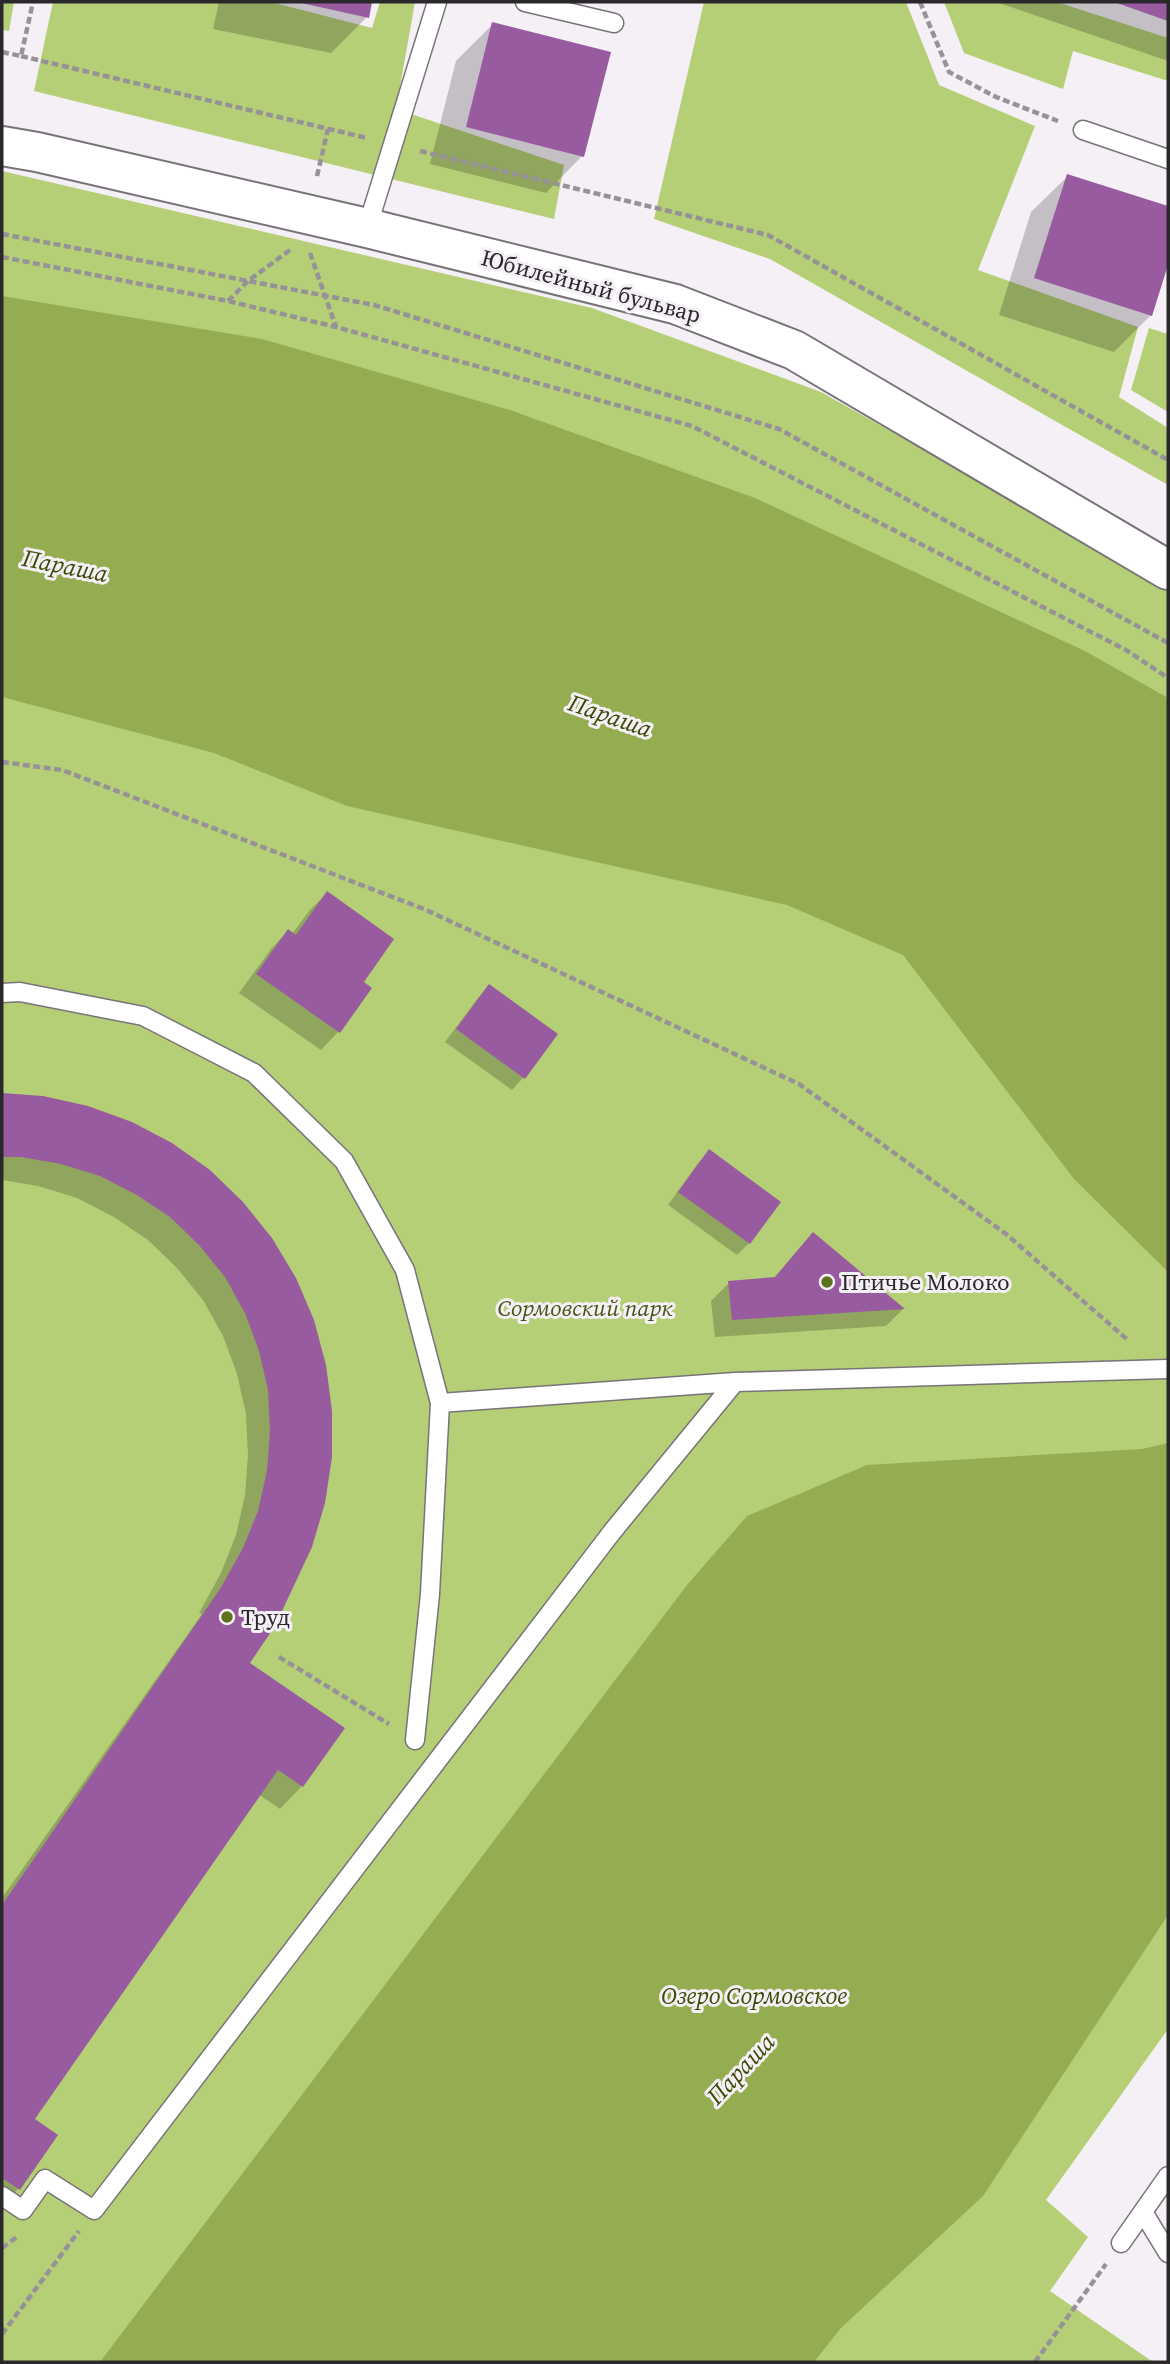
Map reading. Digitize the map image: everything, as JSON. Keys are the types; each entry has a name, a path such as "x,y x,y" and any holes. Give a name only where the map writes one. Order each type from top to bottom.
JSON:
{"street":[{"name":"Юбилейный бульвар","path":"2,146 367,228 675,304 794,350 1168,570"}],"lane":[{"path":"367,228 437,2"},
{"path":"525,2 614,23"},
{"path":"1083,130 1168,159"},
{"path":"2,993 20,992 143,1016 254,1073 344,1161 405,1269 440,1403 430,1594 415,1740"},
{"path":"440,1403 734,1382 1165,1369"},
{"path":"2,2196 23,2210 46,2179 94,2210 596,1553 734,1382"},
{"path":"1121,2243 1168,2176"},
{"path":"1143,2212 1168,2253"}],"path":[{"path":"21,56 33,2"},
{"path":"920,2 949,72 996,97 1083,130"},
{"path":"2,52 768,235 1168,460"},
{"path":"2,234 374,305 779,429 1168,643"},
{"path":"309,251 336,327"},
{"path":"2,257 228,301 336,327 692,426 1126,650 1168,678"},
{"path":"2,762 62,770 424,909 799,1084 1006,1234 1165,1369"},
{"path":"279,1657 415,1740"},
{"path":"2,2334 94,2210"},
{"path":"1035,2362 1121,2243"}],"green space":[{"path":"2,2 14,2 9,31 2,30"},
{"path":"53,2 271,2 372,28 380,2 415,2 396,109 564,165 554,219 34,91"},
{"path":"704,2 906,2 939,85 1035,126 978,270 1138,327 1119,397 1168,428 1168,485 770,259 654,219"},
{"path":"944,2 1057,2 1168,38 1168,81 1073,51 1063,89 964,53"},
{"name":"Сормовский парк","path":"2,171 592,308 821,392 1168,587 1168,2029 1046,2200 1088,2237 1050,2291 1153,2362 2,2362"},
{"path":"1149,328 1168,334 1168,412 1131,390"}],"water":[{"name":"Параша","path":"2,296 262,339 510,410 755,498 1085,651 1168,698 1168,1272 1074,1179 903,955 787,905 347,806 214,753 2,697"},
{"name":"Озеро Сормовское","path":"1168,1443 1168,1915 983,2196 841,2328 814,2362 100,2362 687,1585 747,1516 867,1465 1142,1449"}],"building":[{"path":"297,2 372,2 369,18"},
{"path":"1114,2 1168,2 1168,21"},
{"path":"492,22 611,52 584,157 466,127"},
{"path":"1067,174 1168,206 1168,265 1152,316 1034,278"},
{"path":"327,891 394,939 364,982 372,988 340,1033 256,974 288,929 296,935"},
{"path":"489,984 558,1034 525,1079 456,1029"},
{"path":"2,1093 43,1096 88,1106 132,1122 172,1143 210,1170 243,1202 272,1238 296,1278 314,1320 326,1365 332,1411 332,1457 325,1503 312,1547 275,1626 250,1663 345,1728 303,1787 278,1770 35,2119 58,2135 20,2190 2,2178 2,1905 220,1589 243,1548 258,1511 267,1471 270,1431 268,1390 259,1351 245,1313 225,1277 199,1245 170,1217 137,1195 100,1176 61,1164 21,1157 2,1157"},
{"path":"709,1149 781,1202 750,1244 678,1192"},
{"path":"813,1232 905,1309 732,1320 728,1281 775,1277"}],"place":[{"name":"Птичье Молоко","path":"827,1282"},
{"name":"Труд","path":"227,1617"}]}
